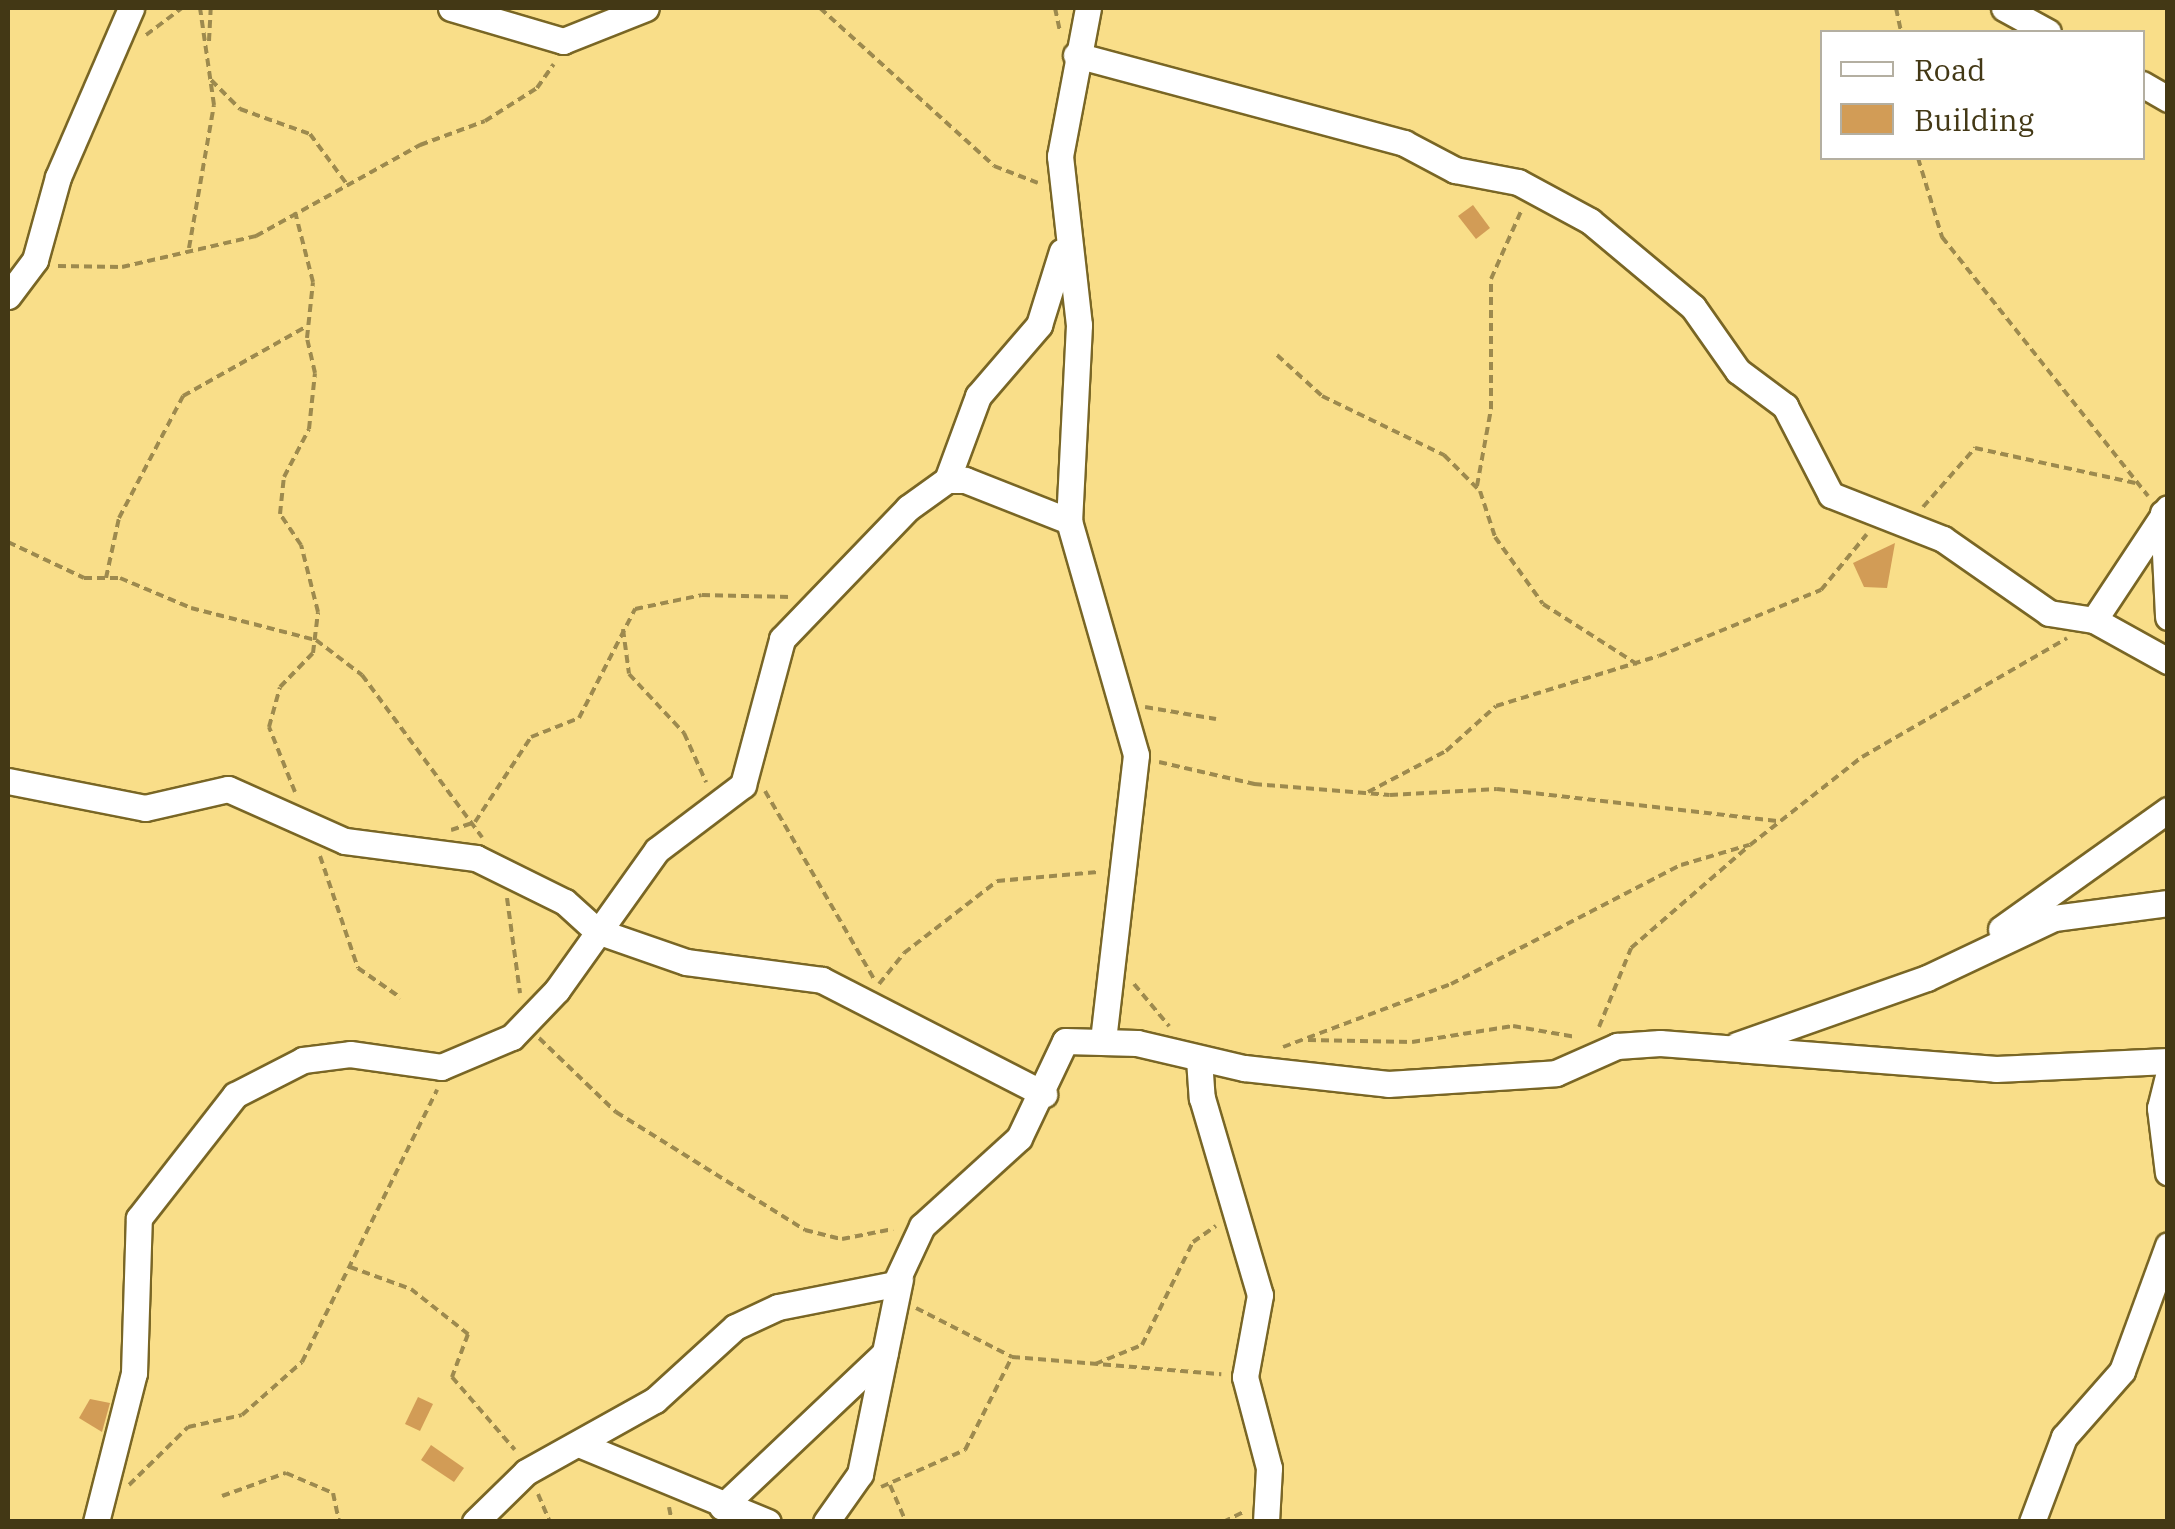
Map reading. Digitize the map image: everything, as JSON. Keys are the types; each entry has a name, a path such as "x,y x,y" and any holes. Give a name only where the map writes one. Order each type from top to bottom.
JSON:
{"street":[{"path":"8,296 35,260 58,177 130,8"},
{"path":"451,8 563,41 646,8"},
{"path":"1088,8 1076,54 1060,184 1079,325 1069,520 1136,756 1103,1039"},
{"path":"2004,8 2044,30"},
{"path":"1076,54 1404,142 1455,170 1533,192 1590,220 1693,307 1738,370 1785,406 1831,494 1905,523 2049,613 2094,620 2168,661"},
{"path":"2145,86 2168,99"},
{"path":"99,1517 138,1340 134,1235 175,1165 235,1095 284,1066 350,1054 426,1068 496,1046 530,1021 664,842 714,808 750,774 770,664 814,598 947,480 978,396 1040,324 1065,241"},
{"path":"947,480 1027,498 1069,520"},
{"path":"2094,620 2165,509"},
{"path":"2165,509 2168,617"},
{"path":"8,780 131,807 228,789 363,846 459,855 507,872 597,931 686,962 798,973 881,998 1044,1094"},
{"path":"1955,966 2168,810"},
{"path":"1723,1050 1955,966 2054,918 2168,903"},
{"path":"826,1522 849,1500 899,1290 922,1226 994,1166 1044,1094 1065,1041 1103,1039 1244,1068 1388,1084 1556,1073 1617,1046 1996,1069 2168,1061"},
{"path":"1199,1059 1260,1295 1246,1377 1269,1468 1266,1522"},
{"path":"2168,1076 2160,1108 2168,1173"},
{"path":"2032,1522 2064,1437 2122,1372 2168,1245"},
{"path":"475,1522 526,1472 655,1400 735,1327 899,1290"},
{"path":"722,1507 885,1353"},
{"path":"581,1444 722,1507 768,1522"}],"path":[{"path":"188,249 193,200 211,154 212,80 200,8"},
{"path":"208,46 211,8"},
{"path":"820,8 994,166 1019,180 1060,184"},
{"path":"35,260 122,266 256,236 346,183 508,107 547,78 563,41"},
{"path":"212,80 240,108 310,134 346,183"},
{"path":"1919,160 1942,236 2053,366 2135,483 2165,509"},
{"path":"1476,488 1492,408 1492,279 1533,192"},
{"path":"295,212 313,282 306,326 312,405 279,504 318,593 316,640 280,688 269,727 358,968 400,998"},
{"path":"106,578 119,518 183,396 306,326"},
{"path":"1277,356 1322,396 1430,443 1476,488 1495,537 1543,604 1636,664"},
{"path":"1368,792 1446,751 1496,706 1636,664 1820,590 1869,532 1905,523 1975,448 2135,483"},
{"path":"8,542 84,578 106,578 316,640 362,675 475,822 507,872 512,957 530,1021 616,1112 806,1230 842,1238 922,1226"},
{"path":"443,832 475,822 531,737 579,718 623,625 650,602 814,598"},
{"path":"1304,1040 1412,1042 1513,1026 1591,1040 1630,948 1750,845 1862,757 2094,620"},
{"path":"623,625 629,674 684,733 714,808"},
{"path":"1126,710 1180,706 1216,719"},
{"path":"1136,756 1254,784 1368,792 1497,789 1780,821"},
{"path":"750,774 836,900 881,998"},
{"path":"1244,1068 1304,1040 1451,984 1681,865 1750,845"},
{"path":"881,998 904,953 998,881 1123,874"},
{"path":"1114,943 1146,1002 1199,1059"},
{"path":"99,1517 188,1427 242,1414 302,1362 435,1105 426,1068"},
{"path":"1095,1364 1142,1345 1193,1242 1238,1216"},
{"path":"350,1267 411,1289 468,1334 452,1377 493,1416 550,1522"},
{"path":"899,1290 1012,1357 1246,1377"},
{"path":"849,1500 890,1486 965,1450 1012,1357"},
{"path":"222,1496 286,1472 332,1493 338,1522"},
{"path":"890,1486 906,1522"}],"building":[{"path":"1473,205 1490,228 1476,239 1458,216"},
{"path":"1895,543 1887,588 1864,587 1853,563"},
{"path":"418,1397 433,1404 420,1431 405,1424"},
{"path":"90,1399 110,1403 102,1432 79,1418"},
{"path":"431,1445 464,1468 454,1482 421,1460"}]}
